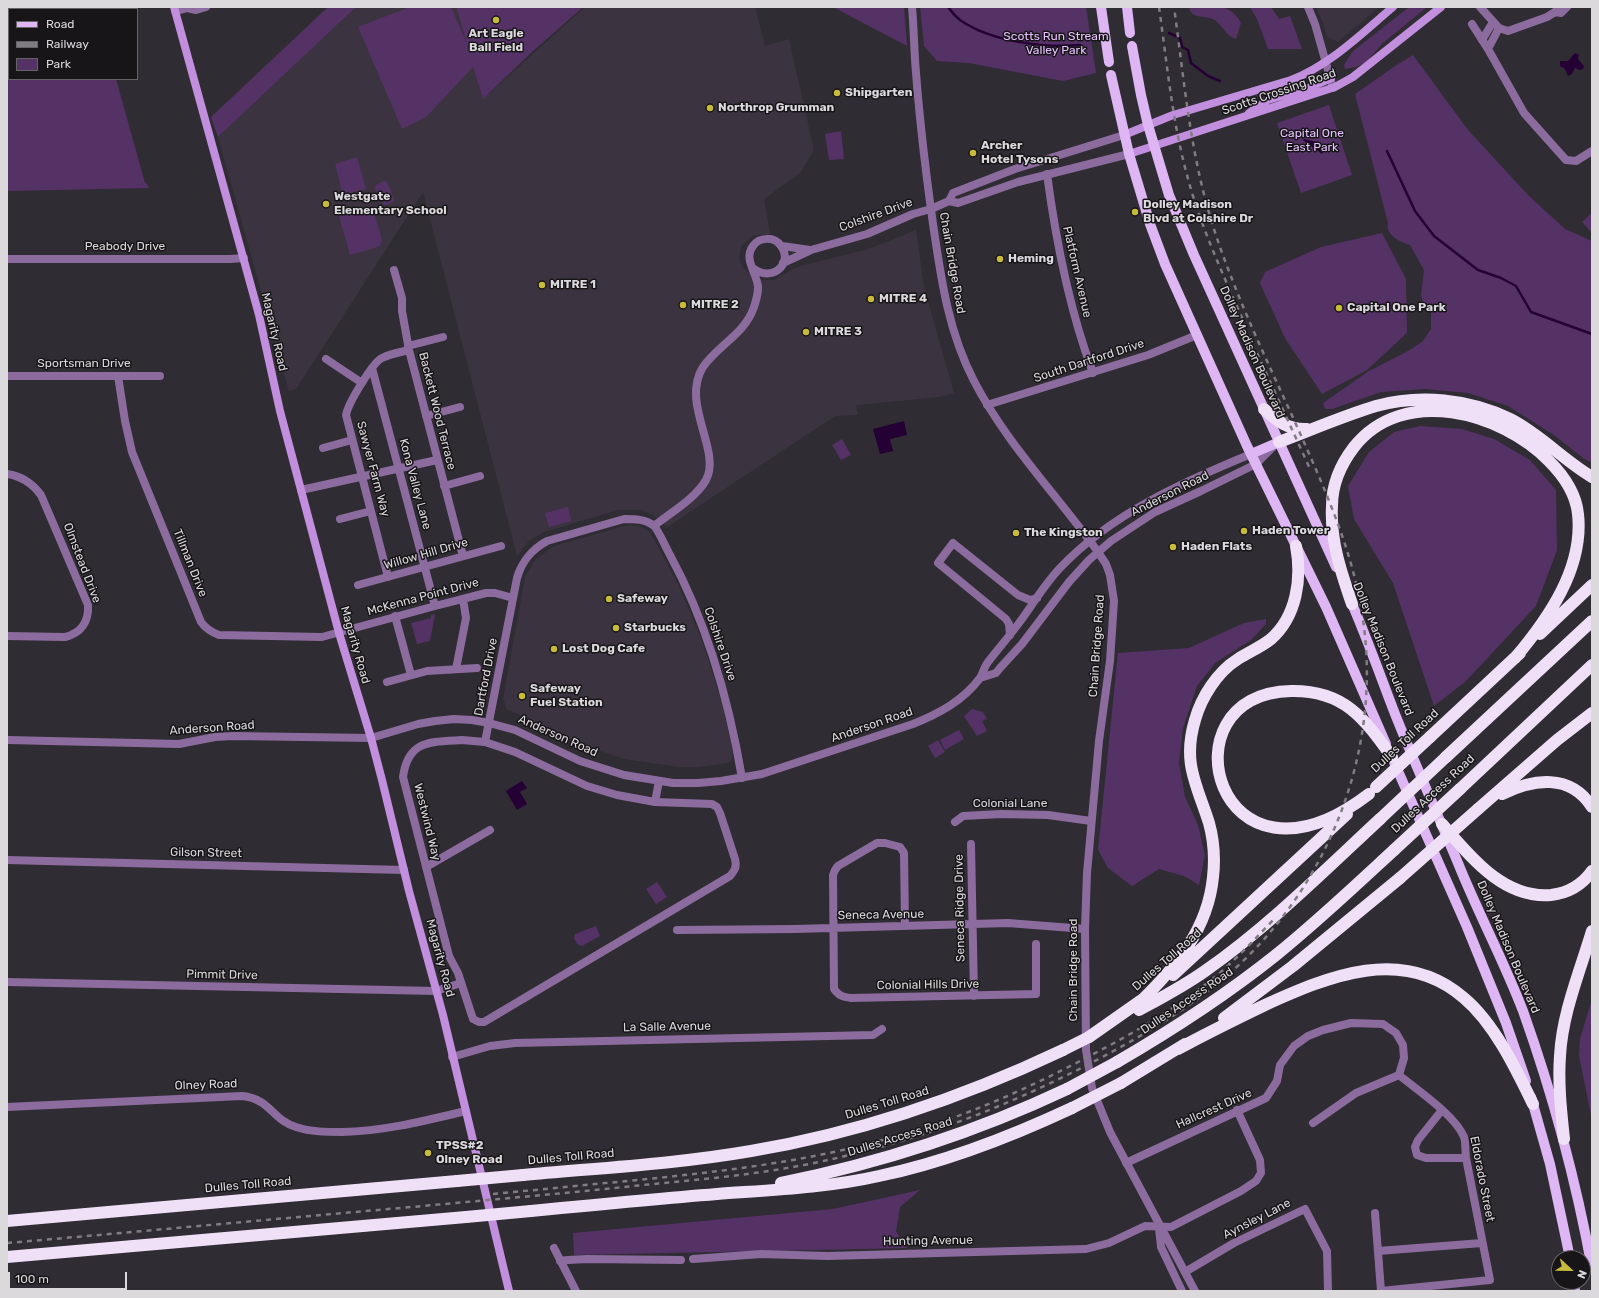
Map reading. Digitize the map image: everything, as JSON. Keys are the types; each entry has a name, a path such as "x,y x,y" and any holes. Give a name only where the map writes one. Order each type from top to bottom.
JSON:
{"highway":[{"path":"1279,442 1376,406 1425,399 1466,404 1488,410 1514,422 1592,477"},
{"path":"1264,409 1277,420 1291,428 1299,429 1318,427"},
{"path":"1352,604 1341,572 1335,546 1332,506 1336,480 1348,455 1372,430 1386,422 1404,415 1424,411 1442,411 1459,413 1478,418 1510,432 1532,446 1545,457 1566,482 1578,512 1578,539 1566,581 1548,614 1515,658"},
{"path":"1140,1002 1176,963 1196,935 1203,921 1209,903 1212,886 1214,852 1213,836 1191,769 1191,740 1195,720 1202,702 1223,672 1237,660 1271,639 1287,617 1299,582 1296,546"},
{"name":"Dulles Toll Road","path":"1115,1022 1185,965 1592,585"},
{"name":"Dulles Access Road","path":"1089,1037 1170,993 1204,972 1268,922 1592,621"},
{"name":"Dulles Access Road","path":"705,1195 788,1182 891,1156 957,1135 992,1122 1067,1089 1117,1062 1197,1013 1275,956 1394,850 1592,665"},
{"path":"1372,790 1330,818 1306,827 1286,829 1273,828 1256,822 1233,804 1225,793 1220,780 1217,754 1221,736 1226,725 1235,713 1258,698 1284,691 1299,691 1330,697 1351,709 1366,723 1392,757"},
{"path":"1178,1049 1273,983 1400,878 1592,708"},
{"path":"1557,740 1592,713"},
{"path":"1481,807 1502,794 1521,785 1544,781 1554,782 1574,790 1583,796 1592,807"},
{"path":"1442,824 1484,869 1495,878 1521,891 1545,895 1562,893 1576,887 1592,871"},
{"path":"1564,1139 1559,1076 1561,1043 1565,1020 1592,931"},
{"path":"7,1257 816,1186 879,1177 954,1156 998,1140 1072,1108 1178,1049 1277,1000 1328,979 1370,970 1405,970 1427,975 1441,981 1465,998 1500,1041 1533,1104"},
{"name":"Dulles Toll Road","path":"7,1221 523,1175 706,1157 751,1151 823,1136 904,1114 948,1099 1009,1075 1089,1037"}],"main road":[{"path":"1101,7 1109,62"},
{"path":"1126,7 1130,33"},
{"name":"Scotts Crossing Road","path":"1124,135 1173,115 1291,80 1306,73 1326,62 1393,7"},
{"name":"Scotts Crossing Road","path":"1129,154 1334,88 1359,73 1441,7"},
{"name":"Magarity Road","path":"175,9 259,315 280,411 339,633 371,738 466,1111 509,1291"},
{"name":"Dolley Madison Boulevard","path":"1132,46 1148,125 1169,195 1181,225 1363,628 1395,714 1459,866 1505,968 1522,1011 1564,1139 1586,1233 1592,1268"},
{"path":"1111,75 1129,154 1150,224 1165,264 1251,454 1362,687 1467,927 1506,1023 1533,1104 1550,1164 1568,1250"},
{"path":"1243,117 1268,100 1309,88 1331,78"},
{"path":"1251,454 1279,442"}],"street":[{"path":"175,9 188,7 196,10 206,7"},
{"name":"Chain Bridge Road","path":"912,7 915,71 931,209 941,277 950,321 962,356 987,405 1034,469 1091,541 1106,564 1110,575 1114,601 1110,661 1099,741 1086,890 1086,1050 1092,1088 1105,1121 1195,1291"},
{"path":"1308,7 1315,24 1334,88"},
{"path":"1480,7 1496,25 1504,30 1515,29 1547,17 1557,10 1561,13 1567,7"},
{"path":"1472,24 1488,49 1524,113 1566,160 1576,161 1592,151"},
{"path":"1482,40 1496,25"},
{"path":"1488,49 1496,25"},
{"name":"Colshire Drive","path":"758,287 770,274 776,272 784,263 811,250 867,234 913,214 931,209 949,201 953,193 1015,169 1124,135"},
{"name":"Colshire Drive","path":"949,201 958,204 1018,182 1129,154"},
{"name":"Platform Avenue","path":"1047,174 1053,220 1064,278 1093,373"},
{"name":"Colshire Drive","path":"742,778 729,713 709,644 682,576 654,526 692,496 706,479 709,466 708,455 697,404 697,381 704,366 735,336 748,320 753,309 758,287 753,268 749,260 751,249 758,241 768,239 774,240 782,246 811,250"},
{"path":"782,246 784,252 784,263"},
{"name":"Peabody Drive","path":"7,259 244,258"},
{"path":"753,268 761,274 770,274"},
{"name":"Backett Wood Terrace","path":"394,270 402,298 402,311 409,348 463,556"},
{"name":"South Dartford Drive","path":"987,405 1148,355 1197,335"},
{"name":"Sawyer Farm Way","path":"388,577 352,440 346,415 347,409 372,368 382,358 443,337"},
{"path":"326,359 362,383"},
{"name":"Kona Valley Lane","path":"372,368 435,606"},
{"name":"Sportsman Drive","path":"7,376 160,376"},
{"name":"Tillman Drive","path":"118,376 124,421 132,452 198,615 205,628 219,635 322,637 339,633"},
{"path":"426,416 460,407"},
{"path":"323,448 352,440"},
{"name":"Anderson Road","path":"980,678 996,673 1010,658 1069,582 1098,552 1134,525 1155,512 1201,492 1256,464 1279,442"},
{"name":"Anderson Road","path":"7,740 179,744 215,737 232,736 371,738 418,724 454,719 489,723 524,733 580,760 601,768 624,775 659,781 698,783 742,778 769,772 928,718 955,703 980,678 986,664 1010,635 1061,567 1091,541 1121,519 1151,500 1251,454"},
{"path":"301,490 437,460"},
{"name":"Olmstead Drive","path":"7,474 19,476 28,481 42,495 88,605 88,612 84,626 72,635 65,637 7,636"},
{"path":"444,486 480,476"},
{"path":"340,519 371,511"},
{"path":"513,598 524,560 538,546 547,541 624,519 642,520 654,526"},
{"path":"1010,635 1009,624 1006,619 938,563 953,543 1018,595 1030,600 1037,598"},
{"name":"Willow Hill Drive","path":"358,585 501,546"},
{"name":"McKenna Point Drive","path":"339,633 396,616 490,593 513,598"},
{"name":"Dartford Drive","path":"485,742 511,616 513,598"},
{"path":"456,669 466,618 463,599"},
{"path":"396,616 411,675"},
{"path":"387,682 427,671 477,668"},
{"name":"Westwind Way","path":"462,740 485,742 515,752 587,786 617,795 655,802 682,804 706,803 717,807 737,865 730,876 484,1022 478,1022 473,1019 458,973 449,956 403,777 405,763 412,752 424,744 462,740"},
{"path":"655,802 659,781"},
{"name":"Colonial Lane","path":"955,822 962,816 1001,814 1048,815 1091,821"},
{"path":"426,867 490,830"},
{"name":"Colonial Hills Drive","path":"905,926 904,852 900,846 877,843 838,866 834,870 834,989 838,994 844,998 1036,994 1036,944"},
{"name":"Seneca Ridge Drive","path":"971,844 974,996"},
{"name":"Gilson Street","path":"7,860 404,870"},
{"name":"Seneca Avenue","path":"677,930 834,928 1020,923 1085,929"},
{"name":"Pimmit Drive","path":"7,982 436,991"},
{"path":"436,991 461,983"},
{"name":"Hallcrest Drive","path":"1126,1163 1237,1110 1254,1105 1266,1098 1277,1081 1280,1065 1294,1046 1308,1036 1323,1030 1351,1023 1383,1024 1396,1033 1403,1045 1404,1058 1399,1075"},
{"name":"La Salle Avenue","path":"452,1057 490,1046 515,1043 873,1035 882,1029"},
{"path":"1313,1124 1356,1093 1399,1075"},
{"name":"Eldorado Street","path":"1375,1213 1381,1291 1490,1280 1466,1158 1464,1137 1457,1126 1442,1110 1399,1075"},
{"name":"Olney Road","path":"7,1107 242,1096 259,1100 267,1105 285,1122 294,1127 305,1130 332,1132 369,1131 390,1128 466,1111"},
{"name":"Hunting Avenue","path":"693,1259 761,1254 828,1256 1086,1249 1109,1243 1145,1226 1159,1225 1171,1227 1241,1191 1256,1181 1260,1172 1260,1160 1237,1110"},
{"path":"1442,1110 1418,1140 1415,1147 1417,1155 1426,1158 1466,1158"},
{"name":"Aynsley Lane","path":"1186,1272 1234,1243 1305,1209 1327,1252 1328,1291"},
{"name":"Chain Bridge Road","path":"1159,1225 1161,1247 1182,1291"},
{"path":"1378,1251 1482,1243"},
{"path":"554,1248 576,1291"},
{"path":"560,1261 587,1259 681,1260"}],"shaded area":[{"path":"356,7 456,7 483,99 585,7 755,7 765,46 789,39 814,150 800,173 764,199 770,234 753,236 741,246 739,259 742,267 754,277 763,280 774,280 797,267 869,249 916,230 924,287 954,393 939,397 856,405 858,415 835,416 667,527 655,516 642,510 618,510 544,532 529,541 517,556 423,192 296,389 289,391 218,137"},
{"path":"1316,7 1379,7 1338,42 1327,37"},
{"path":"1575,53 1579,55 1578,59 1584,66 1583,69 1580,70 1575,68 1572,74 1568,76 1565,69 1560,66 1560,61 1568,61"},
{"path":"1303,140 1317,142 1325,146 1322,154"},
{"path":"904,421 907,435 890,439 893,451 880,454 873,429"},
{"path":"628,525 639,526 650,532 678,584 703,643 723,707 733,753 731,761 728,763 698,767 680,767 624,759 580,744 507,709 503,699 525,577 536,559 554,546"},
{"path":"522,781 527,788 520,792 527,804 517,810 506,791"}],"green space":[{"path":"1212,6 1225,8 1231,11 1241,23 1236,39 1229,35 1218,22 1196,16 1190,11 1189,7"},
{"path":"328,7 356,7 218,137 211,117"},
{"path":"410,7 451,7 467,44 456,7 583,7 532,52 483,99 473,67 426,117 402,129 358,27"},
{"path":"833,7 904,7 907,46"},
{"name":"Scotts Run Stream Valley Park","path":"920,7 1086,7 1096,73 1063,81 969,63 937,61 924,46"},
{"path":"1250,7 1271,7 1279,19 1290,16 1302,49 1268,49 1257,19"},
{"path":"1409,7 1427,7 1383,43 1366,62 1356,67 1345,69 1344,65 1352,52"},
{"path":"7,49 8,80 116,80 145,183 149,188 7,191"},
{"path":"1413,55 1468,130 1529,196 1565,229 1592,241 1592,463 1583,458 1554,435 1508,406 1468,393 1425,389 1381,392 1332,409 1325,409 1323,403 1369,371 1408,351 1423,341 1431,329 1431,307 1423,302 1421,295 1424,270 1410,245 1398,240 1389,231 1355,94"},
{"name":"Capital One East Park","path":"1329,105 1352,175 1301,193 1277,123"},
{"path":"841,131 844,159 829,160 825,134"},
{"path":"357,157 366,189 343,195 335,164"},
{"path":"384,181 387,182 394,199 393,202 386,205 383,204 375,188 376,185"},
{"path":"372,206 382,240 381,244 378,247 350,255 339,216"},
{"path":"1592,213 1592,233 1582,222"},
{"name":"Capital One Park","path":"1382,233 1406,279 1407,333 1367,370 1322,394 1285,338 1260,283 1265,272 1321,247"},
{"path":"1420,426 1462,429 1494,439 1530,460 1556,490 1557,550 1536,606 1466,681 1434,706 1393,583 1354,519 1348,486 1369,452 1394,432"},
{"path":"842,439 851,455 841,460 832,445"},
{"path":"568,507 571,521 549,527 545,513"},
{"path":"435,614 430,641 417,644 411,623 431,618 431,615"},
{"path":"1266,619 1266,624 1251,640 1215,663 1197,686 1183,728 1179,763 1185,797 1198,825 1205,855 1199,885 1184,876 1159,869 1132,886 1108,868 1098,850 1118,653 1189,648 1244,623"},
{"path":"972,709 983,712 987,719 982,721 987,731 977,736 964,716"},
{"path":"959,730 964,739 945,750 940,740"},
{"path":"938,740 945,752 935,758 928,746"},
{"path":"657,882 667,897 656,904 646,889"},
{"path":"596,926 600,936 582,946 577,944 574,938 575,934"},
{"path":"1592,999 1592,1120 1579,1056 1580,1039"},
{"path":"920,1190 900,1207 896,1231 907,1248 574,1255 573,1233 833,1209"}],"waterway":[{"path":"948,7 963,22 975,29 1004,39 1036,44 1066,46 1080,45"},
{"path":"1169,33 1180,38 1182,47 1188,50 1191,63 1208,76 1220,81"},
{"path":"1387,151 1415,211 1434,236 1478,270 1501,278 1516,286 1531,312 1592,334"}],"railway":[{"path":"1159,7 1177,133 1192,194 1219,266 1243,320"},
{"path":"7,1243 704,1179 784,1169 845,1156 884,1146 960,1121 998,1107 1071,1073 1126,1044 1195,1001 1242,962 1272,930 1298,896 1320,858 1338,818 1352,777 1362,735 1366,692 1366,648 1359,595 1346,546 1328,498 1241,300 1225,260 1206,202 1191,130 1174,7"},
{"path":"1257,353 1311,471"},
{"path":"938,1123 979,1108 1040,1081 1146,1025 1177,1005 1221,972 1275,918"},
{"path":"493,1194 680,1176 747,1167 845,1149 910,1132"}],"place":[{"name":"Art Eagle Ball Field","path":"496,20"},
{"name":"Shipgarten","path":"837,93"},
{"name":"Northrop Grumman","path":"710,108"},
{"name":"Archer Hotel Tysons","path":"973,153"},
{"name":"Westgate Elementary School","path":"326,204"},
{"name":"Dolley Madison Blvd at Colshire Dr","path":"1135,212"},
{"name":"Heming","path":"1000,259"},
{"name":"MITRE 1","path":"542,285"},
{"name":"MITRE 4","path":"871,299"},
{"name":"MITRE 2","path":"683,305"},
{"name":"Capital One Park","path":"1339,308"},
{"name":"MITRE 3","path":"806,332"},
{"name":"Haden Tower","path":"1244,531"},
{"name":"The Kingston","path":"1016,533"},
{"name":"Haden Flats","path":"1173,547"},
{"name":"Safeway","path":"609,599"},
{"name":"Starbucks","path":"616,628"},
{"name":"Lost Dog Cafe","path":"554,649"},
{"name":"Safeway Fuel Station","path":"522,696"},
{"name":"TPSS#2 Olney Road","path":"428,1153"}]}
